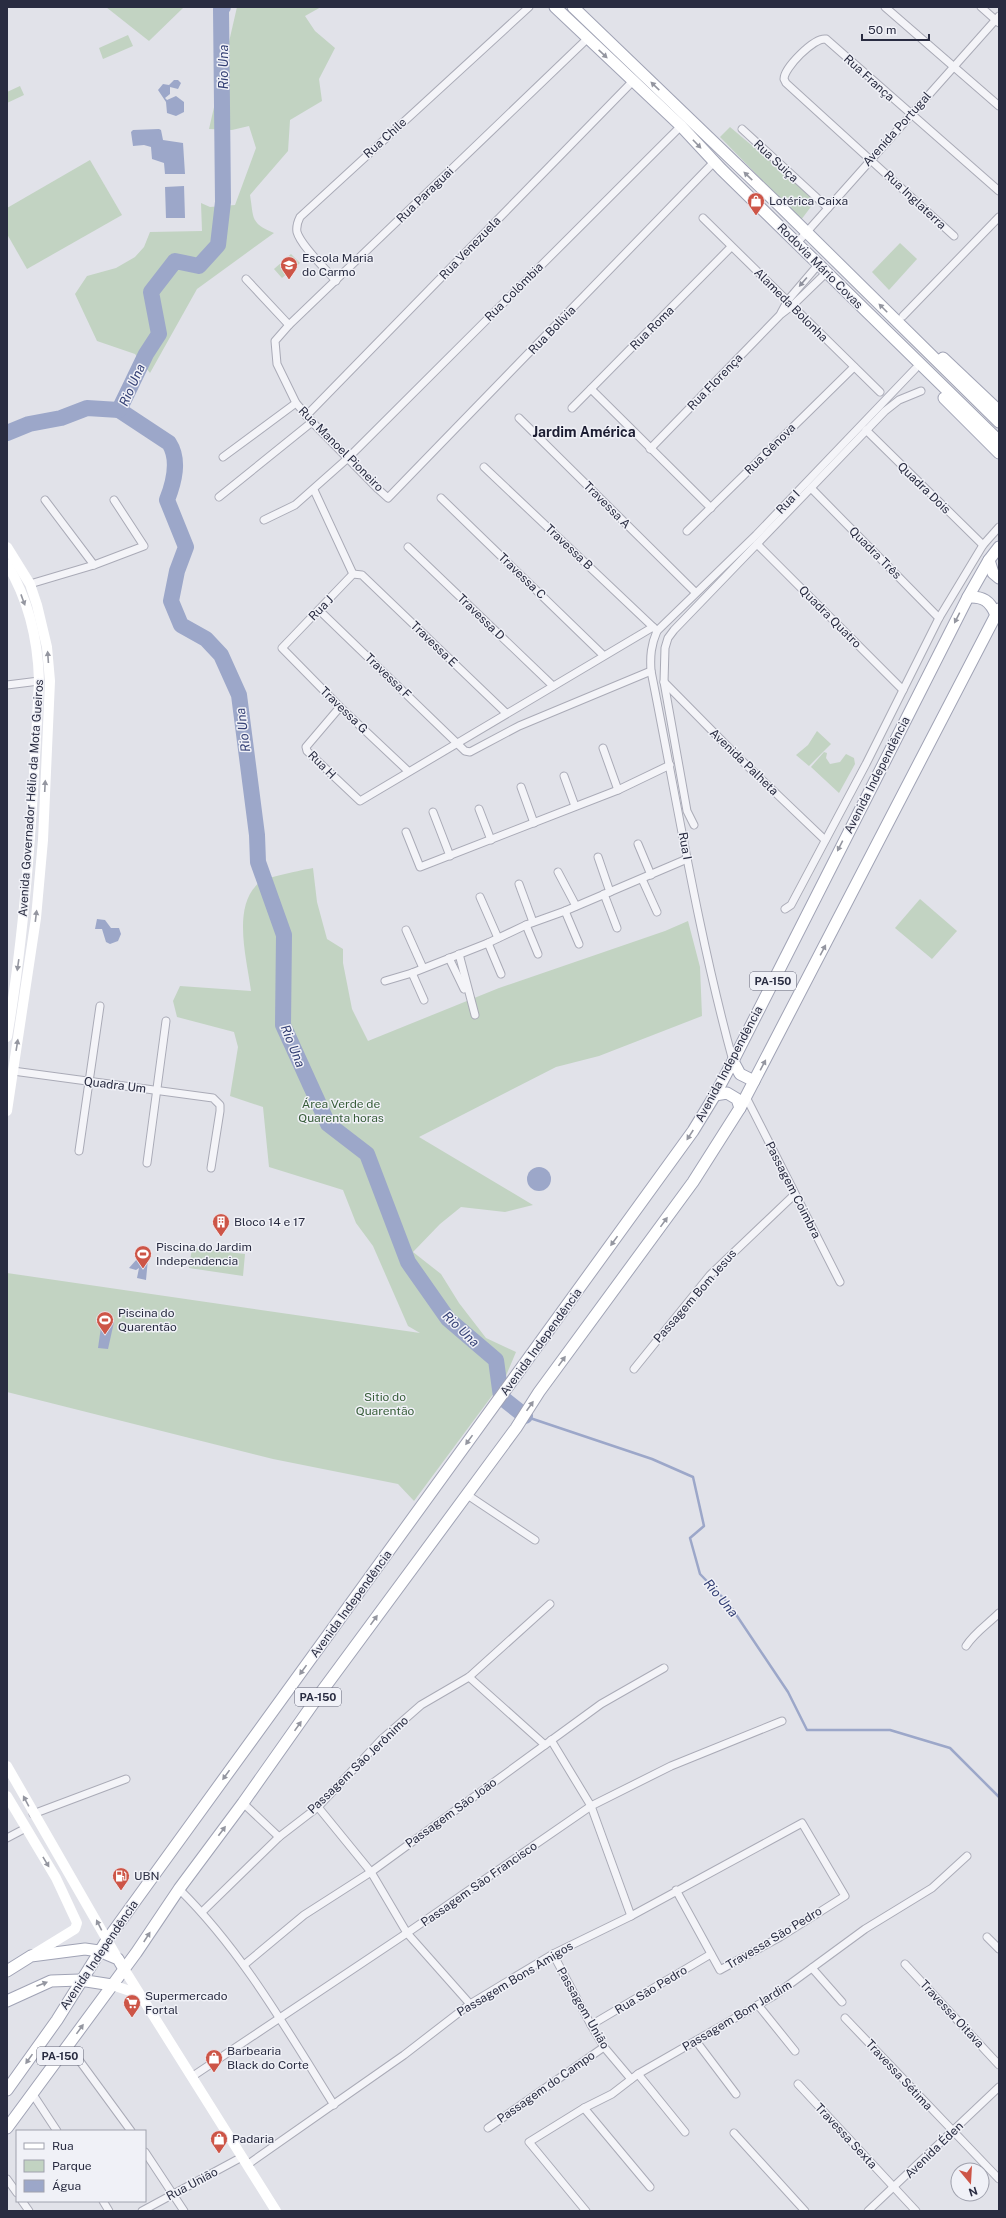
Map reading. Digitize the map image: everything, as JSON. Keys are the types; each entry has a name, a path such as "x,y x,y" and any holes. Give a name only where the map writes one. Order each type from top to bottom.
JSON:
{"main road":[{"name":"Rodovia Mário Covas","path":"555,7 587,39 681,126 714,162 888,334 918,367 999,441"},
{"name":"Rodovia Mário Covas","path":"573,7 806,232 900,319 930,356 999,422"},
{"path":"900,319 999,411"},
{"path":"918,367 999,453"},
{"name":"Avenida Governador Hélio da Mota Gueiros","path":"7,547 30,584 44,632 50,688 41,870 36,918 7,1111"},
{"name":"Avenida Independência","path":"7,2090 56,2020 99,1951 676,1156 715,1095 968,597 989,560 999,547"},
{"path":"989,560 993,573 999,578"},
{"name":"Avenida Governador Hélio da Mota Gueiros","path":"7,564 20,591 33,627 39,662 29,864 21,946 7,1037"},
{"path":"968,597 976,596 989,602 998,612"},
{"name":"PA-150","path":"7,2128 112,1985 121,1964 243,1803 466,1494 516,1428 539,1392 694,1182 746,1097 998,612"},
{"path":"733,1061 740,1074 754,1081"},
{"path":"715,1095 728,1093 737,1099 740,1108"},
{"path":"7,1766 33,1814 139,1994 193,2076 276,2211"},
{"path":"7,1796 56,1878 77,1923 75,1929 7,1971"},
{"path":"31,1956 70,1950 99,1951 121,1964"},
{"path":"7,2001 46,1982 80,1980 112,1985 139,1994"}],"street":[{"name":"Rua Chile","path":"336,280 302,241 297,231 297,223 300,217 529,7"},
{"path":"885,7 999,106"},
{"path":"981,7 998,20"},
{"name":"Avenida Portugal","path":"797,243 910,114 998,20"},
{"name":"Rua França","path":"786,83 784,79 786,70 814,41 822,38 826,39 999,191"},
{"name":"Rua Paraguai","path":"276,357 275,341 289,325 587,39"},
{"name":"Rua Venezuela","path":"306,416 633,81"},
{"name":"Rua Inglaterra","path":"786,83 954,236"},
{"name":"Rua Colômbia","path":"264,520 294,506 314,490 348,458 681,126"},
{"name":"Rua Suiça","path":"742,129 828,208"},
{"name":"Rua Bolívia","path":"388,498 714,162"},
{"path":"900,319 999,217"},
{"name":"Alameda Bolonha","path":"704,218 731,247 880,392"},
{"name":"Rua Roma","path":"572,408 731,247"},
{"name":"Rua Florença","path":"650,449 780,315 822,269"},
{"name":"Rua Florença","path":"790,303 822,269"},
{"path":"246,279 289,325"},
{"name":"Rua Manoel Pioneiro","path":"276,357 276,364 296,403 306,416 388,498"},
{"name":"Rua Gênova","path":"687,531 854,367"},
{"name":"Rua I","path":"360,801 603,655 655,629 756,535 918,367"},
{"path":"591,389 710,508"},
{"path":"694,825 687,811 664,682 663,660 668,638 700,601 866,430 892,405 921,391"},
{"path":"223,457 296,403"},
{"name":"Travessa A","path":"519,418 696,592"},
{"path":"220,497 312,422"},
{"name":"Quadra Dois","path":"866,430 983,545"},
{"name":"Travessa B","path":"484,468 655,629"},
{"name":"Quadra Três","path":"811,488 939,618"},
{"path":"314,490 353,574"},
{"name":"Travessa C","path":"441,498 603,655"},
{"path":"46,500 94,565"},
{"path":"30,584 94,565 144,546 114,500"},
{"path":"785,910 791,905 866,764 939,618 983,545 999,527"},
{"name":"Quadra Quatro","path":"757,544 903,690"},
{"name":"Travessa D","path":"408,547 553,686"},
{"name":"Travessa E","path":"353,574 362,575 506,713"},
{"name":"Rua J","path":"282,648 353,574"},
{"name":"Travessa F","path":"319,610 457,742"},
{"name":"Rua I","path":"655,629 650,656 652,671 687,860 718,1009 733,1061"},
{"name":"Travessa G","path":"282,648 340,708 408,771"},
{"path":"457,742 465,751 470,752 518,726 652,671"},
{"path":"7,685 39,681"},
{"name":"Avenida Palheta","path":"664,682 738,757 825,840"},
{"name":"Rua H","path":"340,708 306,747 307,751 360,801"},
{"path":"603,748 618,790"},
{"path":"406,832 420,867 618,790 670,765"},
{"path":"564,776 575,806"},
{"path":"521,787 534,823"},
{"path":"479,809 491,840"},
{"path":"433,812 450,856"},
{"path":"638,844 651,875"},
{"path":"598,857 617,928"},
{"path":"385,980 412,973 488,943 533,922 565,911 687,860"},
{"path":"558,872 576,906"},
{"path":"642,879 657,912"},
{"path":"519,884 533,922"},
{"path":"480,897 498,938"},
{"path":"565,911 579,944"},
{"path":"526,925 538,954"},
{"path":"406,930 423,968"},
{"path":"488,943 501,974"},
{"path":"459,954 475,1015"},
{"path":"449,958 464,989"},
{"path":"412,973 424,1000"},
{"path":"80,1151 100,1006"},
{"path":"147,1163 166,1021"},
{"name":"Quadra Um","path":"13,1071 213,1098 217,1100 220,1111 211,1168"},
{"name":"Passagem Coimbra","path":"746,1097 794,1195 840,1282"},
{"name":"Passagem Bom Jesus","path":"634,1368 710,1275 794,1195"},
{"path":"466,1494 536,1540"},
{"name":"Passagem São Jerônimo","path":"202,1912 279,1837 318,1807 381,1740 421,1705 469,1677 550,1604"},
{"path":"966,1646 972,1637 984,1628 999,1613"},
{"name":"Passagem São João","path":"244,1965 304,1915 371,1872 601,1704 664,1668"},
{"path":"469,1677 548,1743 591,1806 630,1916"},
{"name":"Passagem São Francisco","path":"193,2076 407,1933 591,1806 671,1766 782,1721"},
{"path":"33,1814 126,1779"},
{"path":"243,1803 279,1837"},
{"path":"318,1807 371,1872 407,1933 470,2004"},
{"name":"Passagem Bons Amigos","path":"245,2161 334,2105 404,2055 470,2004 553,1954 630,1916 802,1823 845,1896"},
{"path":"7,1838 26,1828"},
{"name":"Passagem Bom Jardim","path":"586,2211 529,2142 584,2108 612,2094 638,2074 758,2005 865,1929 932,1888 967,1856"},
{"path":"179,1889 202,1912 244,1965 280,2018 334,2105"},
{"name":"Travessa São Pedro","path":"676,1890 720,1970 780,1937 845,1896"},
{"path":"987,1937 999,1949"},
{"name":"Passagem União","path":"553,1954 590,2025 604,2047 631,2079"},
{"name":"Rua São Pedro","path":"590,2025 712,1954"},
{"name":"Travessa Oitava","path":"905,1964 999,2065"},
{"path":"812,1968 842,2002"},
{"path":"758,2005 796,2051"},
{"name":"Travessa Sétima","path":"846,2018 999,2179"},
{"path":"696,2041 736,2094"},
{"path":"68,2045 129,2130"},
{"name":"Passagem do Campo","path":"488,2128 604,2047"},
{"path":"638,2074 684,2132"},
{"name":"Travessa Sexta","path":"798,2084 916,2211"},
{"name":"Avenida Éden","path":"868,2211 999,2087"},
{"path":"32,2093 56,2130"},
{"path":"584,2108 650,2187"},
{"path":"734,2133 805,2211"},
{"path":"146,2154 184,2211"},
{"name":"Rua União","path":"142,2211 173,2194 245,2161"},
{"path":"7,2179 16,2192"},
{"path":"23,2202 29,2211"},
{"path":"104,2202 109,2211"}],"green space":[{"path":"106,7 184,7 149,41"},
{"path":"237,7 321,7 305,16 315,31 335,48 319,79 322,101 290,120 288,151 250,195 254,219 261,226 274,233 197,289 150,373 135,354 97,341 75,294 87,276 116,268 135,257 144,247 150,232 202,231 201,203 210,207 235,205 256,148 249,126 232,130 209,129"},
{"path":"128,35 133,46 103,59 99,48"},
{"path":"20,86 24,95 7,103 7,92"},
{"path":"730,127 816,200 801,220 720,137"},
{"path":"90,160 122,215 27,269 7,234 7,208"},
{"path":"900,243 917,259 889,290 872,272"},
{"path":"291,254 300,263 282,278 274,269"},
{"path":"817,731 831,744 809,766 796,755 808,745"},
{"path":"824,752 827,753 826,758 830,764 840,762 846,754 854,758 855,764 839,793 811,767"},
{"path":"313,868 317,902 327,939 343,949 343,963 352,1009 368,1041 499,988 665,931 688,921 700,967 702,1016 599,1056 556,1067 419,1137 533,1205 505,1212 461,1207 440,1224 413,1252 441,1274 459,1303 486,1338 516,1352 505,1378 490,1371 494,1393 414,1501 398,1484 273,1459 7,1392 7,1273 420,1333 408,1326 373,1246 356,1223 343,1190 269,1167 263,1107 230,1096 238,1047 234,1032 177,1017 173,1001 180,986 251,991 244,949 243,918 246,904 251,892 260,882 269,878"},
{"path":"920,899 957,931 932,959 895,928"},
{"path":"192,1248 245,1254 243,1276 189,1268"}],"water":[{"path":"174,80 178,80 181,83 178,89 170,87 170,94 165,98 167,100 176,96 184,102 184,112 176,116 167,113 166,102 158,90 163,84 169,85"},
{"path":"133,130 161,130 163,140 183,143 185,174 165,174 164,163 152,159 151,147 144,145 133,146 131,132"},
{"path":"184,186 185,218 166,218 165,187"},
{"path":"97,919 105,920 111,928 119,928 121,934 118,941 110,944 106,942 102,929 95,929"},
{"path":"539,1167 547,1171 551,1179 547,1187 539,1191 531,1187 527,1179 531,1171"},
{"name":"Piscina do Jardim Independencia","path":"137,1259 148,1259 146,1280 137,1278 139,1268 136,1270 129,1268"},
{"name":"Piscina do Quarentão","path":"102,1320 114,1322 108,1349 98,1348"}],"waterway":[{"name":"Rio Una","path":"223,7 221,9 223,202 218,245 199,266 175,261 151,292 159,334 146,354 119,410 169,443 172,450 175,471 167,500 186,547 177,571 171,601 181,625 206,639 221,655 239,695 257,835 258,862 284,935 283,1025 328,1124 367,1154 408,1262 448,1319 496,1360 501,1397 525,1416"},
{"path":"7,433 29,424 61,418 87,408 119,410"},
{"name":"Rio Una","path":"527,1417 652,1459 693,1477 704,1526 690,1538 700,1574 729,1604 788,1692 807,1730 890,1730 950,1748 999,1797"}],"place":[{"name":"Lotérica Caixa","path":"756,216"},
{"name":"Escola Maria do Carmo","path":"289,280"},
{"name":"Bloco 14 e 17","path":"221,1237"},
{"name":"Piscina do Jardim Independencia","path":"143,1269"},
{"name":"Piscina do Quarentão","path":"105,1335"},
{"name":"UBN","path":"121,1891"},
{"name":"Supermercado Fortal","path":"132,2018"},
{"name":"Barbearia Black do Corte","path":"214,2073"},
{"name":"Padaria","path":"219,2154"}],"district":[{"name":"Jardim América","path":"584,432"}],"park label":[{"name":"Área Verde de Quarenta horas","path":"341,1111"},
{"name":"Sitio do Quarentão","path":"385,1404"}]}
